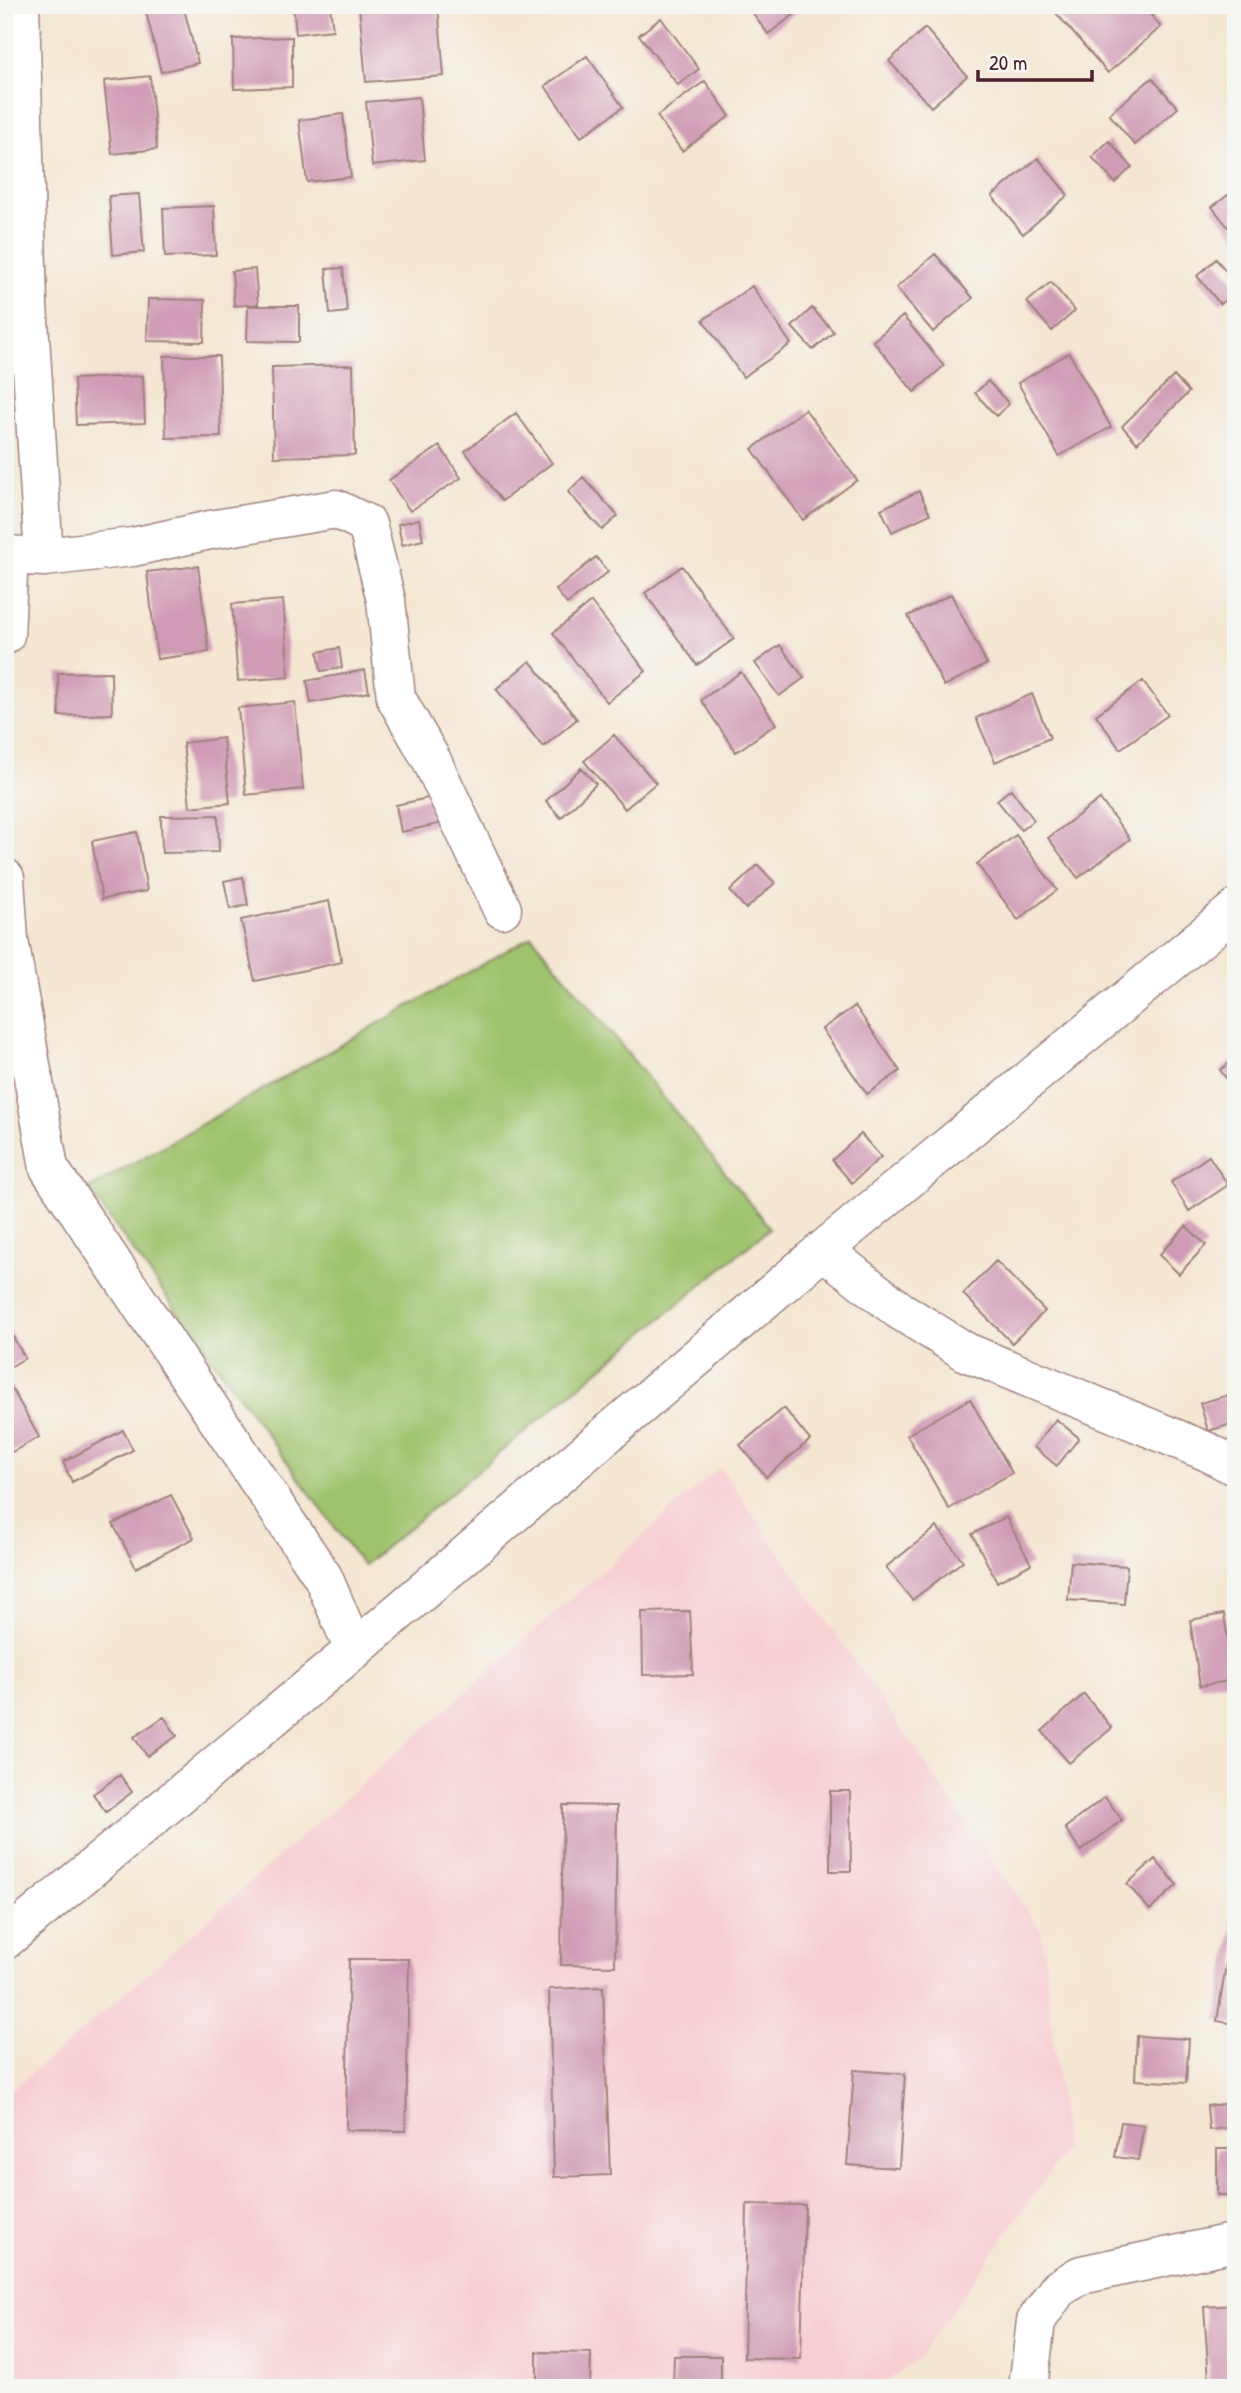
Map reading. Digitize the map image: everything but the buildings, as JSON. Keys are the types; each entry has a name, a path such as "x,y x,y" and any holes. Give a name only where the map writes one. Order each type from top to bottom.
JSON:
{"street":[{"path":"5,635 20,556 29,305 20,5"},
{"path":"20,556 133,547 210,530 336,509 367,524 386,600 396,698 431,759 502,909"},
{"path":"5,878 9,940 49,1168 323,1577 354,1650"},
{"path":"5,1940 354,1650 823,1250 1236,909"},
{"path":"823,1250 899,1310 966,1352 1208,1452 1236,1467"},
{"path":"1028,2388 1035,2320 1058,2288 1081,2275 1236,2242"}],"shaded area":[{"path":"720,1467 1042,1932 1065,2150 918,2359 877,2388 13,2388 5,2378 5,2095 71,2041"}],"green space":[{"path":"532,936 770,1228 363,1566 88,1189"}]}
